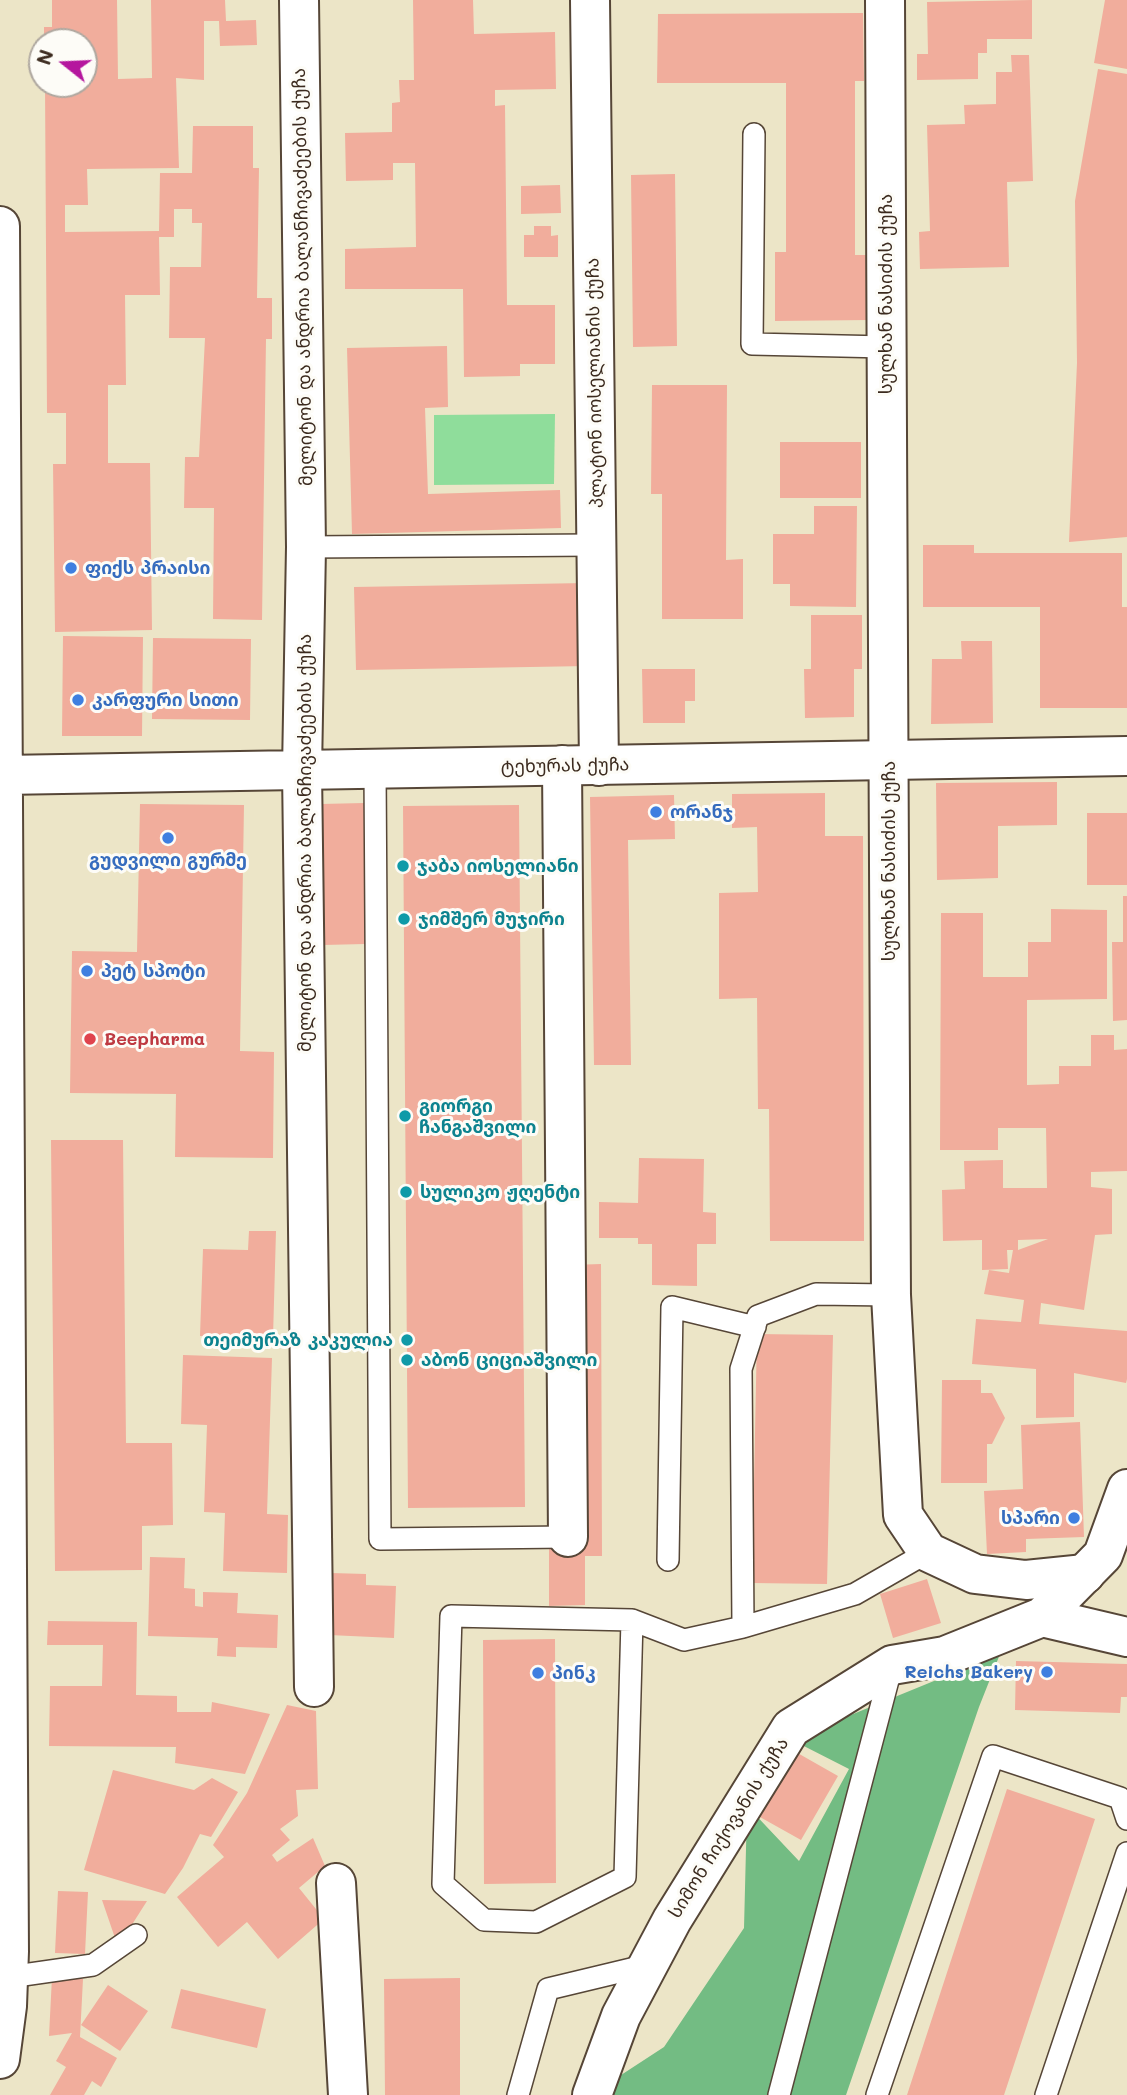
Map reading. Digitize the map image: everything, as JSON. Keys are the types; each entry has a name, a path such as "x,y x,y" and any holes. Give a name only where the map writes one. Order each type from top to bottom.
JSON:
{"street":[{"name":"მელიტონ და ანდრია ბალანჩივაძეების ქუჩა","path":"299,0 306,547 302,770 314,1687"},
{"name":"პლატონ იოსელიანის ქუჩა","path":"568,1537 581,765 596,545 590,0"},
{"name":"სულხან ნასიძის ქუჩა","path":"885,0 891,1295 904,1515 928,1552"},
{"path":"0,226 4,1711 9,1977 0,2057"},
{"name":"ტეხურას ქუჩა","path":"3,775 1127,756"},
{"name":"სიმონ ჩიქოვანის ქუჩა","path":"592,2095 621,2016 648,1965 749,1792 791,1728 892,1665 945,1656 1041,1617 1103,1555 1127,1489"},
{"path":"928,1552 975,1574 1026,1580 1085,1574"},
{"path":"1041,1617 1127,1637"},
{"path":"336,1883 348,2095"}],"lane":[{"path":"754,134 751,344 886,347"},
{"path":"306,547 596,545"},
{"path":"375,769 380,1539 568,1537"},
{"path":"743,1627 741,1369 758,1316 816,1294 891,1295"},
{"path":"668,1560 673,1307 755,1327"},
{"path":"632,1620 625,1877 536,1922 484,1920 443,1884 451,1616 632,1620 684,1640 743,1627 855,1594 928,1552"},
{"path":"779,2095 892,1665"},
{"path":"877,2095 993,1756 1120,1798 1127,1819"},
{"path":"1046,2095 1127,1853"},
{"path":"9,1977 93,1965 136,1935"},
{"path":"518,2095 548,1989 648,1965"}],"green space":[{"path":"555,414 554,484 434,485 434,415"},
{"path":"1000,1654 979,1707 846,2095 612,2095 618,2077 664,2047 744,1928 747,1809 792,1739","holes":["794,1741 849,1769 799,1861 749,1808"]}],"building":[{"path":"52,0 117,0 118,79 152,78 151,0 225,0 226,21 256,20 257,45 220,46 219,21 204,21 204,80 176,78 179,168 87,169 88,205 65,205 65,232 159,231 160,173 192,173 193,126 253,126 253,168 259,168 257,298 272,298 272,339 266,339 262,620 213,619 214,508 184,508 185,457 199,457 205,338 169,338 170,267 201,267 202,223 192,223 192,209 174,209 174,237 159,237 160,295 125,295 126,385 108,385 108,463 150,463 152,630 55,632 53,464 66,464 66,413 47,413 45,98 98,98 98,28 44,28 52,27"},
{"path":"413,0 473,0 474,34 555,32 556,89 495,90 495,106 505,105 507,305 555,305 555,364 520,364 520,376 464,377 463,289 345,289 345,249 416,247 415,163 393,163 393,180 346,181 345,133 392,132 392,103 400,102 399,80 414,80"},
{"path":"1032,0 1032,39 987,39 987,53 978,53 978,79 917,80 917,54 928,54 927,2"},
{"path":"1105,0 1127,0 1127,69 1094,63"},
{"path":"863,13 864,81 855,81 855,255 869,255 869,320 775,321 775,252 786,252 786,83 657,83 658,14"},
{"path":"1011,55 1029,55 1033,181 1007,182 1009,267 920,269 919,232 930,231 927,125 965,124 964,105 996,104 996,72 1012,72"},
{"path":"1098,69 1127,74 1127,537 1069,542 1077,363 1075,201"},
{"path":"675,174 677,346 633,347 631,175"},
{"path":"560,185 561,213 521,214 521,186"},
{"path":"534,226 551,226 551,236 558,235 558,257 524,257 524,235 534,235"},
{"path":"447,346 448,407 425,408 428,494 560,490 561,528 352,534 347,348"},
{"path":"652,385 727,385 726,560 743,559 743,619 662,619 662,494 651,494"},
{"path":"780,442 861,442 861,498 780,498"},
{"path":"814,506 857,506 856,607 790,606 790,584 773,584 773,534 814,534"},
{"path":"923,545 974,545 974,553 1122,553 1122,607 1127,607 1127,708 1040,708 1040,607 923,607"},
{"path":"586,583 588,666 356,670 354,587"},
{"path":"811,615 862,615 862,669 854,669 854,717 805,718 804,669 811,669"},
{"path":"63,636 143,637 142,736 62,736"},
{"path":"153,638 251,639 250,720 152,719"},
{"path":"961,641 992,641 993,723 931,724 932,659 962,659"},
{"path":"642,669 695,669 695,701 685,701 685,723 643,723"},
{"path":"1057,782 1057,825 998,826 998,878 937,880 936,783"},
{"path":"825,793 825,836 863,836 864,1241 770,1241 769,1109 758,1109 757,998 719,999 719,893 758,892 757,827 732,828 732,794"},
{"path":"674,795 675,839 628,840 631,1065 594,1065 590,797"},
{"path":"364,803 365,944 323,945 321,804"},
{"path":"140,804 244,805 240,1051 274,1052 273,1158 175,1157 176,1094 70,1093 72,951 137,952"},
{"path":"519,805 525,1507 408,1508 403,806"},
{"path":"1087,813 1127,813 1127,885 1087,885"},
{"path":"1123,896 1127,896 1127,1020 1113,1021 1112,942 1123,942"},
{"path":"1051,909 1107,910 1107,999 1027,1000 1027,1085 1059,1084 1059,1066 1091,1066 1091,1035 1114,1035 1114,1050 1127,1049 1127,1171 1091,1172 1091,1187 1112,1189 1112,1234 1095,1235 1084,1310 1041,1303 1039,1324 1127,1331 1127,1379 1126,1383 1074,1373 1074,1417 1036,1418 1036,1369 972,1364 976,1319 1021,1322 1024,1300 984,1294 989,1270 1009,1273 1013,1250 1007,1250 1008,1269 982,1270 982,1240 943,1241 942,1190 965,1189 964,1161 1003,1160 1003,1188 1047,1188 1046,1128 998,1128 998,1150 940,1150 941,913 983,913 983,977 1028,977 1028,942 1051,942","holes":["1048,1239 1018,1250 1018,1240"]},
{"path":"51,1140 123,1140 126,1443 172,1443 173,1525 142,1526 142,1570 55,1571"},
{"path":"639,1158 704,1159 703,1212 716,1213 716,1244 697,1244 697,1286 652,1285 652,1244 638,1244 638,1238 599,1238 599,1202 638,1203"},
{"path":"249,1231 276,1231 273,1337 200,1336 203,1249 248,1250"},
{"path":"601,1264 602,1556 585,1556 585,1605 549,1606 549,1539 571,1265"},
{"path":"757,1334 833,1335 827,1584 752,1583"},
{"path":"183,1355 272,1358 267,1514 288,1515 287,1573 223,1571 225,1513 204,1512 207,1425 181,1424"},
{"path":"942,1380 981,1380 981,1393 992,1393 1005,1418 992,1444 987,1444 987,1483 941,1483"},
{"path":"1080,1422 1084,1537 1026,1539 1026,1552 987,1554 984,1491 1023,1489 1021,1425"},
{"path":"150,1557 185,1558 184,1588 195,1589 195,1606 203,1607 203,1592 238,1593 237,1613 278,1615 277,1648 236,1647 236,1657 217,1656 218,1638 148,1636"},
{"path":"331,1573 366,1574 366,1585 396,1586 394,1638 329,1635"},
{"path":"927,1579 941,1623 893,1638 880,1594"},
{"path":"48,1621 137,1622 136,1695 177,1696 177,1712 211,1712 212,1702 270,1714 245,1774 175,1763 176,1747 49,1746 50,1686 102,1686 103,1645 47,1645"},
{"path":"555,1639 556,1883 484,1884 483,1640"},
{"path":"1016,1661 1127,1664 1127,1697 1121,1697 1120,1713 1015,1710"},
{"path":"287,1705 316,1711 318,1789 296,1790 298,1816 280,1829 290,1840 272,1855 277,1862 313,1838 325,1866 299,1888 324,1919 278,1959 247,1922 218,1947 177,1897 224,1857 213,1845 247,1793"},
{"path":"787,1747 838,1776 801,1840 751,1812"},
{"path":"113,1770 194,1790 212,1778 238,1792 211,1837 200,1834 183,1868 165,1894 84,1870"},
{"path":"1007,1789 1095,1819 1004,2095 907,2095"},
{"path":"58,1891 88,1892 85,1954 55,1953"},
{"path":"102,1900 147,1901 133,1923 115,1938"},
{"path":"52,1977 83,1979 80,2037 117,2058 101,2087 92,2081 84,2095 50,2095 66,2067 56,2061 72,2033 49,2036"},
{"path":"460,1978 460,2095 385,2095 384,1979"},
{"path":"108,1985 148,2011 120,2051 81,2025"},
{"path":"181,1989 266,2009 257,2048 171,2028"}],"place":[{"name":"ფიქს პრაისი","path":"71,568"},
{"name":"კარფური სითი","path":"78,700"},
{"name":"ორანჯ","path":"656,812"},
{"name":"გუდვილი გურმე","path":"168,838"},
{"name":"ჯაბა იოსელიანი","path":"403,866"},
{"name":"ჯიმშერ მუჯირი","path":"404,919"},
{"name":"პეტ სპოტი","path":"87,971"},
{"name":"Beepharma","path":"90,1039"},
{"name":"გიორგი ჩანგაშვილი","path":"405,1116"},
{"name":"სულიკო ჟღენტი","path":"406,1192"},
{"name":"თეიმურაზ კაკულია","path":"407,1340"},
{"name":"აბონ ციციაშვილი","path":"407,1360"},
{"name":"სპარი","path":"1074,1518"},
{"name":"Reichs Bakery","path":"1047,1672"},
{"name":"პინკ","path":"538,1673"}]}
